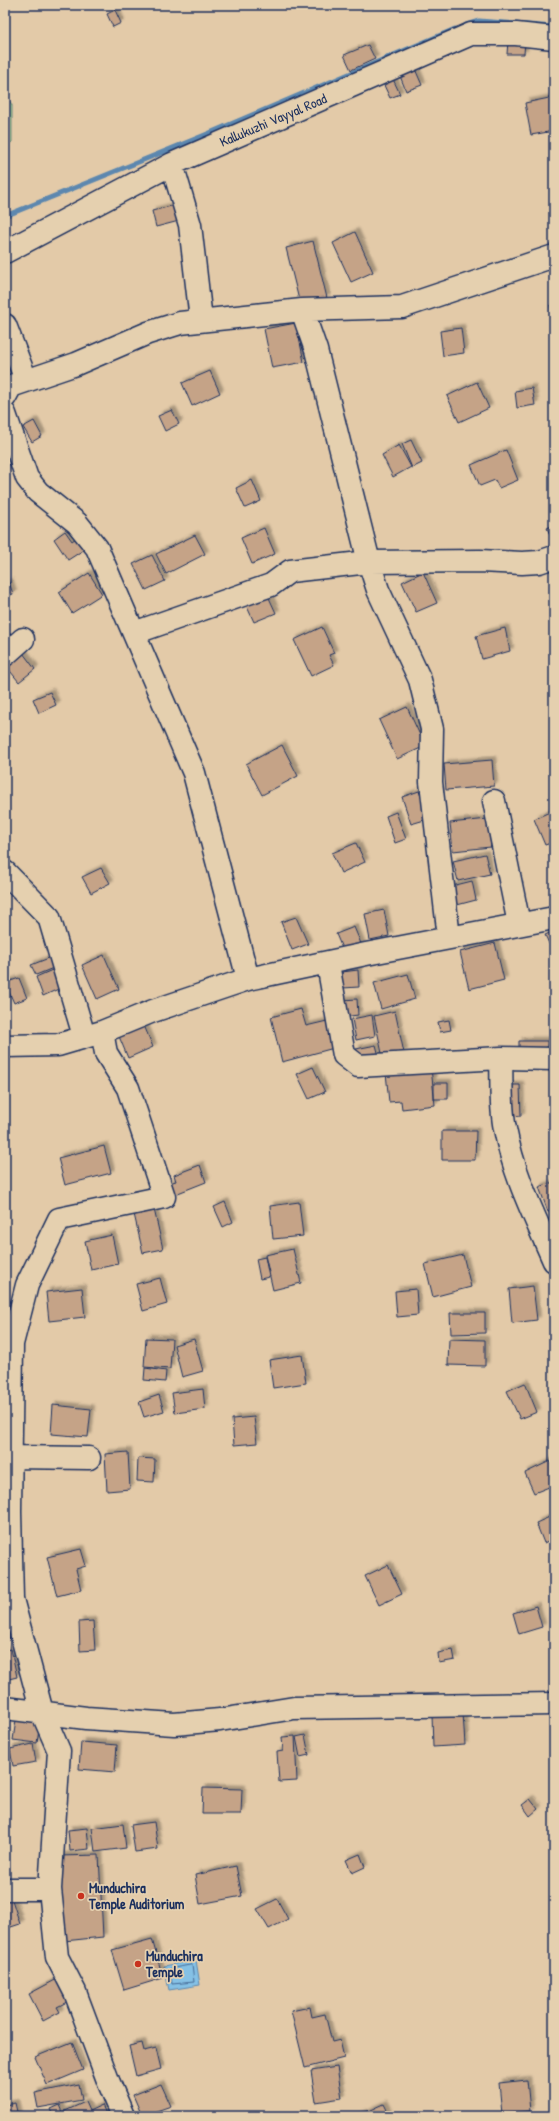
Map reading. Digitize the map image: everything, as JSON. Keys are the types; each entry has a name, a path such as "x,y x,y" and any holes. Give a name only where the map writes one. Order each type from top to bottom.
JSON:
{"street":[{"name":"Kallukuzhi Vayyal Road","path":"5,252 172,164 471,34 516,34 554,38"},
{"path":"172,164 190,225 201,320"},
{"path":"5,397 11,386 76,364 160,329 201,320 302,310 402,307 554,256"},
{"path":"302,310 316,350 369,562 378,590 420,680 432,729 431,782 449,938"},
{"path":"5,325 26,380"},
{"path":"5,414 27,478 38,492 76,523 97,548 134,633 194,773 248,980"},
{"path":"134,633 271,585 290,571 369,562 480,561 522,563 539,562 554,557"},
{"path":"5,655 23,639"},
{"path":"494,801 519,924"},
{"path":"5,872 50,917 93,1034 128,1088 164,1197 59,1219 27,1285 12,1344 11,1457 8,1491 9,1600 42,1712 59,1751 50,1888 56,1957 74,1992 123,2116"},
{"path":"5,1046 58,1045 93,1034 153,1011 248,980 328,964 366,954 554,918"},
{"path":"328,964 344,1055 358,1066 501,1058 554,1059"},
{"path":"501,1058 504,1126 517,1179 554,1260"},
{"path":"11,1457 89,1458"},
{"path":"5,1708 86,1718 174,1724 220,1720 294,1708 554,1704"},
{"path":"5,1889 50,1888"}],"green space":[{"path":"5,94 12,105 12,142 5,146"}],"water":[{"path":"196,1960 200,1985 169,1990 164,1966"}],"building":[{"path":"115,10 121,23 113,27 107,14"},
{"path":"508,41 525,41 524,54 507,54"},
{"path":"368,45 375,59 351,70 344,55"},
{"path":"415,69 422,85 406,91 400,76"},
{"path":"392,77 400,94 390,98 382,81"},
{"path":"554,97 554,131 531,135 525,103"},
{"path":"175,205 179,221 156,227 152,211"},
{"path":"355,232 373,272 351,282 333,243"},
{"path":"313,241 327,298 300,304 286,248"},
{"path":"550,305 554,305 554,331 553,331"},
{"path":"296,323 304,362 272,368 264,329"},
{"path":"461,328 464,353 443,356 440,331"},
{"path":"551,336 554,336 554,357 552,357"},
{"path":"210,371 220,393 192,406 182,383"},
{"path":"477,382 489,408 459,422 447,396"},
{"path":"532,388 535,405 517,408 515,391"},
{"path":"172,410 179,424 165,431 158,416"},
{"path":"34,421 42,436 32,442 23,427"},
{"path":"411,440 422,463 412,468 402,444"},
{"path":"399,445 411,467 393,477 382,455"},
{"path":"506,450 518,480 499,488 495,480 480,486 471,465"},
{"path":"252,480 261,501 245,508 236,488"},
{"path":"554,525 554,543 547,528"},
{"path":"264,528 275,554 252,564 241,538"},
{"path":"65,531 72,541 80,535 88,547 68,560 54,539"},
{"path":"195,535 205,554 166,574 156,554"},
{"path":"152,555 165,581 146,590 133,564"},
{"path":"423,572 437,603 416,612 402,582"},
{"path":"89,573 102,594 72,613 59,592"},
{"path":"9,582 13,594 5,597 5,584"},
{"path":"265,589 276,613 254,622 243,598"},
{"path":"322,627 334,653 329,655 334,665 311,676 294,640"},
{"path":"505,628 510,651 482,659 476,636"},
{"path":"23,653 35,669 19,682 6,666"},
{"path":"50,692 56,705 39,713 33,699"},
{"path":"407,707 425,746 397,759 379,720"},
{"path":"282,745 298,776 262,795 246,764"},
{"path":"492,760 494,786 446,790 444,764"},
{"path":"419,791 428,819 411,824 402,797"},
{"path":"552,811 554,816 554,842 545,845 534,819"},
{"path":"396,812 406,839 395,843 386,816"},
{"path":"488,819 491,847 453,851 450,823"},
{"path":"356,843 365,862 341,873 332,853"},
{"path":"485,854 490,874 458,881 453,861"},
{"path":"101,868 110,883 91,893 82,877"},
{"path":"472,881 476,900 457,905 452,886"},
{"path":"384,910 389,936 370,940 365,914"},
{"path":"296,917 308,944 292,950 281,922"},
{"path":"354,927 362,946 344,953 336,934"},
{"path":"554,931 554,951 553,952 545,935"},
{"path":"495,943 504,980 469,989 460,952"},
{"path":"104,955 119,989 97,999 82,965"},
{"path":"54,956 58,966 36,975 31,965"},
{"path":"57,968 65,986 43,996 36,977"},
{"path":"358,970 359,987 343,988 342,972"},
{"path":"408,974 415,999 381,1009 374,983"},
{"path":"19,978 27,998 14,1003 5,983"},
{"path":"357,999 358,1015 343,1017 342,1000"},
{"path":"301,1009 306,1026 327,1021 334,1048 282,1062 271,1017"},
{"path":"395,1011 404,1053 383,1058 374,1016"},
{"path":"372,1015 375,1036 356,1040 352,1019"},
{"path":"449,1020 451,1030 440,1032 438,1022"},
{"path":"143,1023 153,1047 128,1058 118,1034"},
{"path":"519,1041 547,1041 547,1057 519,1057"},
{"path":"376,1045 379,1056 358,1060 356,1049"},
{"path":"313,1067 325,1092 309,1099 297,1074"},
{"path":"431,1068 435,1105 402,1109 401,1101 389,1102 386,1073"},
{"path":"434,1083 448,1083 448,1099 434,1099"},
{"path":"510,1085 520,1085 521,1116 512,1117"},
{"path":"442,1131 476,1131 475,1160 442,1160"},
{"path":"104,1146 111,1173 65,1185 58,1158"},
{"path":"200,1165 206,1182 173,1195 169,1183 176,1181 174,1175"},
{"path":"554,1182 554,1210 548,1212 539,1187"},
{"path":"225,1202 233,1222 223,1227 214,1207"},
{"path":"299,1202 303,1236 273,1239 270,1206"},
{"path":"154,1209 163,1249 143,1253 134,1214"},
{"path":"112,1235 118,1264 91,1270 85,1241"},
{"path":"293,1249 301,1283 273,1290 265,1255"},
{"path":"463,1255 471,1287 433,1297 425,1264"},
{"path":"265,1257 269,1277 260,1279 256,1259"},
{"path":"160,1278 167,1304 143,1311 136,1284"},
{"path":"533,1286 537,1320 512,1323 509,1289"},
{"path":"82,1288 85,1317 49,1321 46,1292"},
{"path":"416,1289 418,1315 397,1317 395,1291"},
{"path":"450,1313 485,1313 485,1333 451,1334"},
{"path":"146,1338 172,1339 170,1369 144,1367"},
{"path":"194,1339 203,1371 182,1377 174,1345"},
{"path":"449,1339 485,1340 485,1366 448,1365"},
{"path":"302,1355 306,1383 273,1388 269,1360"},
{"path":"145,1368 166,1371 165,1382 144,1380"},
{"path":"525,1383 537,1412 520,1419 507,1391"},
{"path":"203,1389 205,1409 175,1413 172,1393"},
{"path":"159,1395 164,1411 144,1417 139,1402"},
{"path":"53,1405 91,1409 88,1437 51,1434"},
{"path":"254,1417 257,1443 234,1445 232,1419"},
{"path":"128,1452 130,1489 107,1491 105,1454"},
{"path":"138,1458 155,1459 154,1482 137,1481"},
{"path":"550,1461 554,1470 554,1485 534,1493 525,1473"},
{"path":"554,1515 554,1538 544,1543 536,1523"},
{"path":"81,1549 86,1566 76,1569 81,1590 57,1596 47,1557"},
{"path":"388,1565 402,1594 379,1605 365,1576"},
{"path":"536,1606 542,1627 519,1634 513,1613"},
{"path":"5,1611 13,1638 5,1638"},
{"path":"93,1621 95,1650 80,1651 79,1622"},
{"path":"11,1649 17,1677 5,1680 5,1650"},
{"path":"453,1650 455,1660 439,1663 438,1653"},
{"path":"463,1713 465,1745 433,1747 432,1715"},
{"path":"16,1720 40,1723 37,1743 13,1740"},
{"path":"305,1735 309,1755 300,1757 296,1737"},
{"path":"295,1736 297,1781 279,1782 277,1752 283,1751 282,1737"},
{"path":"81,1742 117,1745 115,1772 79,1769"},
{"path":"33,1744 36,1762 13,1766 10,1749"},
{"path":"203,1788 242,1789 241,1814 202,1814"},
{"path":"530,1799 538,1809 530,1816 522,1805"},
{"path":"154,1822 158,1849 135,1852 131,1825"},
{"path":"123,1824 126,1848 95,1852 92,1828"},
{"path":"87,1828 89,1849 70,1851 68,1830"},
{"path":"360,1854 365,1867 352,1873 346,1860"},
{"name":"Munduchira Temple Auditorium","path":"99,1855 103,1937 64,1941 59,1856"},
{"path":"236,1866 242,1896 200,1904 195,1875"},
{"path":"9,1891 20,1924 5,1929 5,1893"},
{"path":"277,1899 288,1919 269,1929 257,1909"},
{"name":"Munduchira Temple","path":"152,1939 163,1978 124,1990 112,1950"},
{"path":"57,1979 69,2001 57,2007 60,2012 43,2021 29,1994"},
{"path":"310,2007 312,2017 325,2014 332,2042 340,2040 344,2058 305,2068 291,2011"},
{"path":"72,2042 83,2070 47,2085 35,2057"},
{"path":"142,2043 144,2051 156,2048 161,2069 136,2076 129,2046"},
{"path":"337,2067 342,2098 316,2102 311,2071"},
{"path":"527,2080 530,2111 502,2114 499,2083"},
{"path":"79,2084 82,2100 38,2108 35,2093"},
{"path":"161,2084 171,2106 142,2116 133,2095"},
{"path":"85,2102 89,2111 102,2105 107,2116 54,2116 51,2109 60,2105 63,2112"},
{"path":"15,2103 18,2116 5,2116 5,2105"},
{"path":"384,2104 390,2116 358,2116"}],"waterway":[{"path":"466,25 479,21 554,27"},
{"path":"5,216 205,135 455,29"}],"place":[{"name":"Munduchira Temple Auditorium","path":"81,1896"},
{"name":"Munduchira Temple","path":"138,1964"}]}
